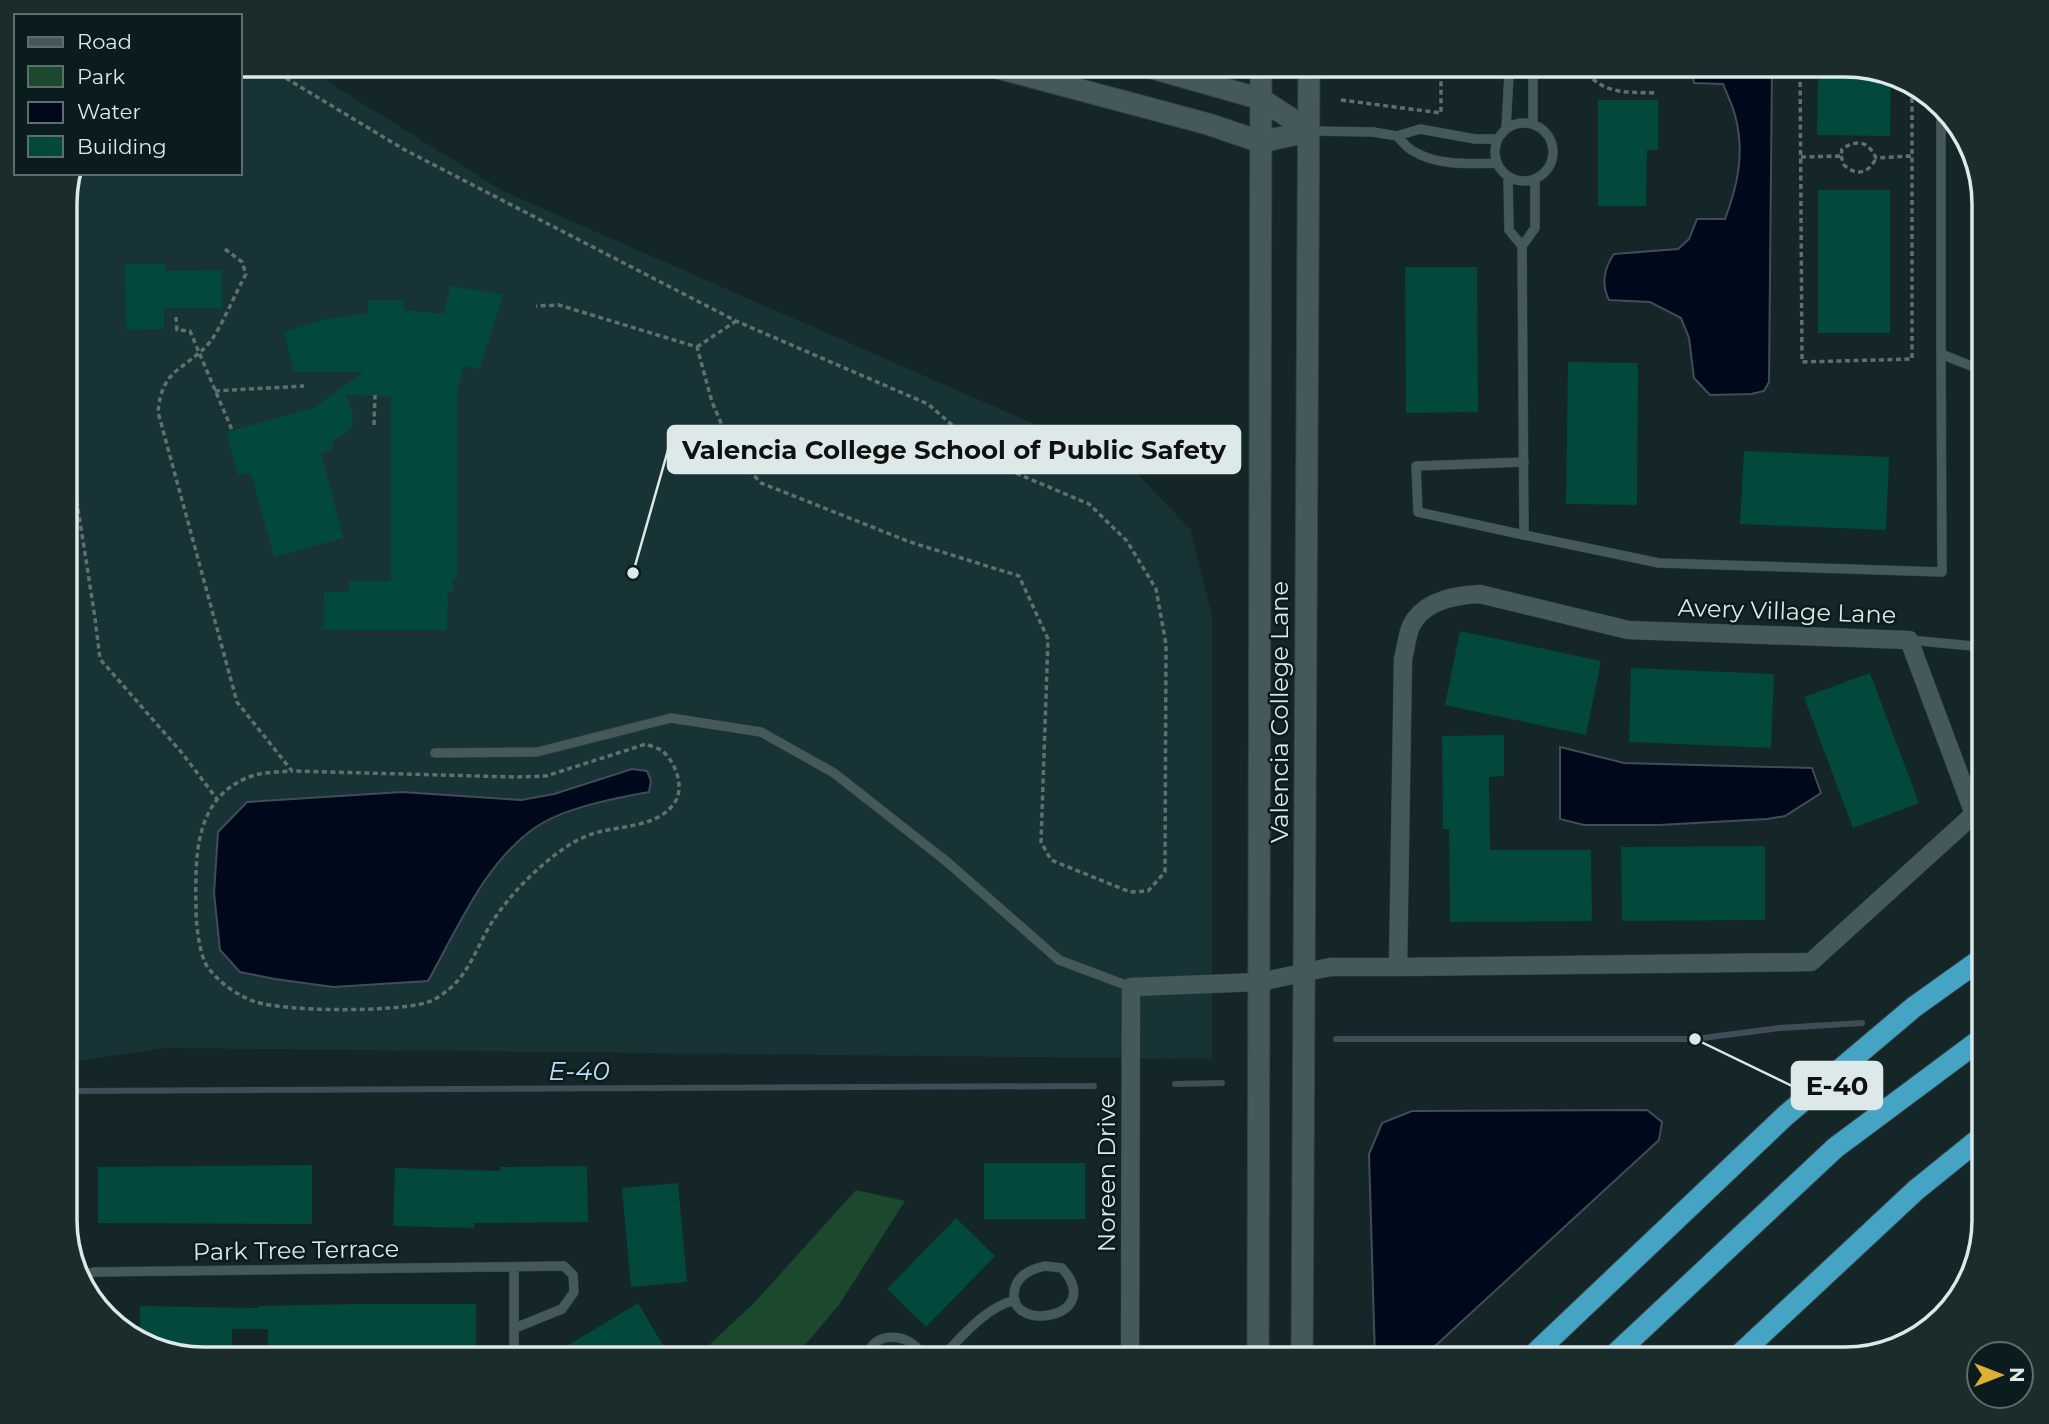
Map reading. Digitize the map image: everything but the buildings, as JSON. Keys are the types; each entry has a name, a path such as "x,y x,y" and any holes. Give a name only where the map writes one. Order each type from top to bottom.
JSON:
{"highway":[{"path":"1542,1347 1786,1116 1914,1007 1972,966"},
{"path":"1623,1347 1835,1148 1972,1046"},
{"path":"1748,1347 1916,1190 1972,1145"}],"street":[{"path":"1032,77 1208,124 1261,142 1310,131"},
{"path":"1183,77 1261,99 1310,131"},
{"name":"Valencia College Lane","path":"1258,1347 1261,77"},
{"name":"Valencia College Lane","path":"1302,1347 1309,77"},
{"name":"Avery Village Lane","path":"1398,967 1404,659 1412,624 1427,609 1453,597 1480,594 1629,630 1909,640 1972,793"},
{"name":"Avery Village Lane","path":"1131,987 1260,982 1330,967 1811,962 1972,816"},
{"name":"Noreen Drive","path":"1130,1347 1131,987"}],"lane":[{"path":"1506,129 1509,77"},
{"path":"1532,77 1533,124"},
{"path":"1524,462 1416,466 1418,512 1659,563 1942,572 1941,121"},
{"path":"1516,124 1533,124 1548,134 1553,151 1549,169 1535,180 1516,181 1508,177 1496,163 1494,155 1497,139 1506,129 1516,124"},
{"path":"1310,131 1373,132 1396,136 1420,129 1475,139 1497,139"},
{"path":"1396,136 1412,151 1447,163 1496,163"},
{"path":"1508,177 1509,230 1522,246"},
{"path":"1524,535 1522,246 1535,228 1535,180"},
{"path":"1941,354 1972,366"},
{"path":"1909,640 1972,646"},
{"path":"435,753 537,751 671,718 761,732 834,773 946,861 1059,960 1131,987"},
{"name":"Park Tree Terrace","path":"89,1273 564,1266 573,1275 574,1292 562,1309 515,1328"},
{"path":"1053,1266 1062,1268 1071,1282 1071,1300 1062,1312 1054,1316 1030,1315 1022,1310 1015,1300 1015,1289 1020,1278 1029,1271 1053,1266"},
{"path":"514,1267 514,1347"},
{"path":"952,1347 981,1318 1001,1304 1015,1300"},
{"path":"870,1347 876,1341 894,1337 904,1339 916,1347"}],"path":[{"path":"284,77 405,150 736,321 928,404 967,438 1017,474 1089,504 1127,541 1156,589 1166,644 1165,872 1148,891 1130,892 1051,860 1041,842 1048,639 1018,576 910,542 761,483 735,455 712,402 697,347"},
{"path":"1341,100 1441,113 1441,77"},
{"path":"1590,77 1600,86 1617,92 1655,93"},
{"path":"1800,77 1802,362 1912,359 1912,96"},
{"path":"1861,141 1867,144 1876,158 1864,172 1855,172 1844,166 1842,149 1861,141"},
{"path":"1801,157 1841,156"},
{"path":"1876,158 1912,156"},
{"path":"225,249 242,262 246,274 211,341 164,382 158,412 237,702 292,771"},
{"path":"536,306 559,305 697,347"},
{"path":"176,317 177,330 190,331 232,430"},
{"path":"697,347 736,321"},
{"path":"215,391 304,386"},
{"path":"374,425 375,395"},
{"path":"77,505 100,659 182,753 217,799"},
{"path":"646,744 662,751 674,766 680,784 675,802 661,814 638,826 600,831 570,844 526,879 494,920 468,965 450,989 427,1003 389,1009 290,1007 257,1002 230,990 207,967 196,926 195,864 202,825 217,799 233,785 257,775 292,771 546,776 646,744"}],"shaded area":[{"path":"242,77 320,77 503,191 1130,466 1190,529 1212,616 1212,1059 165,1048 77,1061 77,196 80,175 242,175"}],"green space":[{"path":"856,1190 905,1201 839,1305 803,1347 707,1347 754,1303"}],"water":[{"path":"1693,77 1772,77 1769,382 1764,391 1751,394 1710,395 1694,378 1689,338 1681,318 1650,302 1609,300 1604,283 1614,254 1678,249 1689,239 1697,219 1725,219 1739,168 1738,128 1723,84 1694,83"},
{"path":"1560,747 1624,763 1812,768 1821,793 1785,816 1767,819 1659,825 1584,825 1560,819"},
{"path":"632,769 647,771 651,781 649,792 561,814 536,827 501,859 462,918 428,981 333,987 275,979 240,972 220,950 214,893 218,832 247,802 402,792 521,800 554,794"},
{"path":"1647,1110 1662,1122 1659,1140 1434,1347 1375,1347 1369,1154 1382,1123 1412,1111"}],"waterway":[{"name":"E-40","path":"1336,1039 1695,1039 1780,1028 1862,1023"},
{"name":"E-40","path":"1175,1084 1222,1083"},
{"name":"E-40","path":"77,1091 1094,1086"}],"place":[{"name":"Valencia College School of Public Safety","path":"633,573"},
{"name":"E-40","path":"1695,1039"}]}
